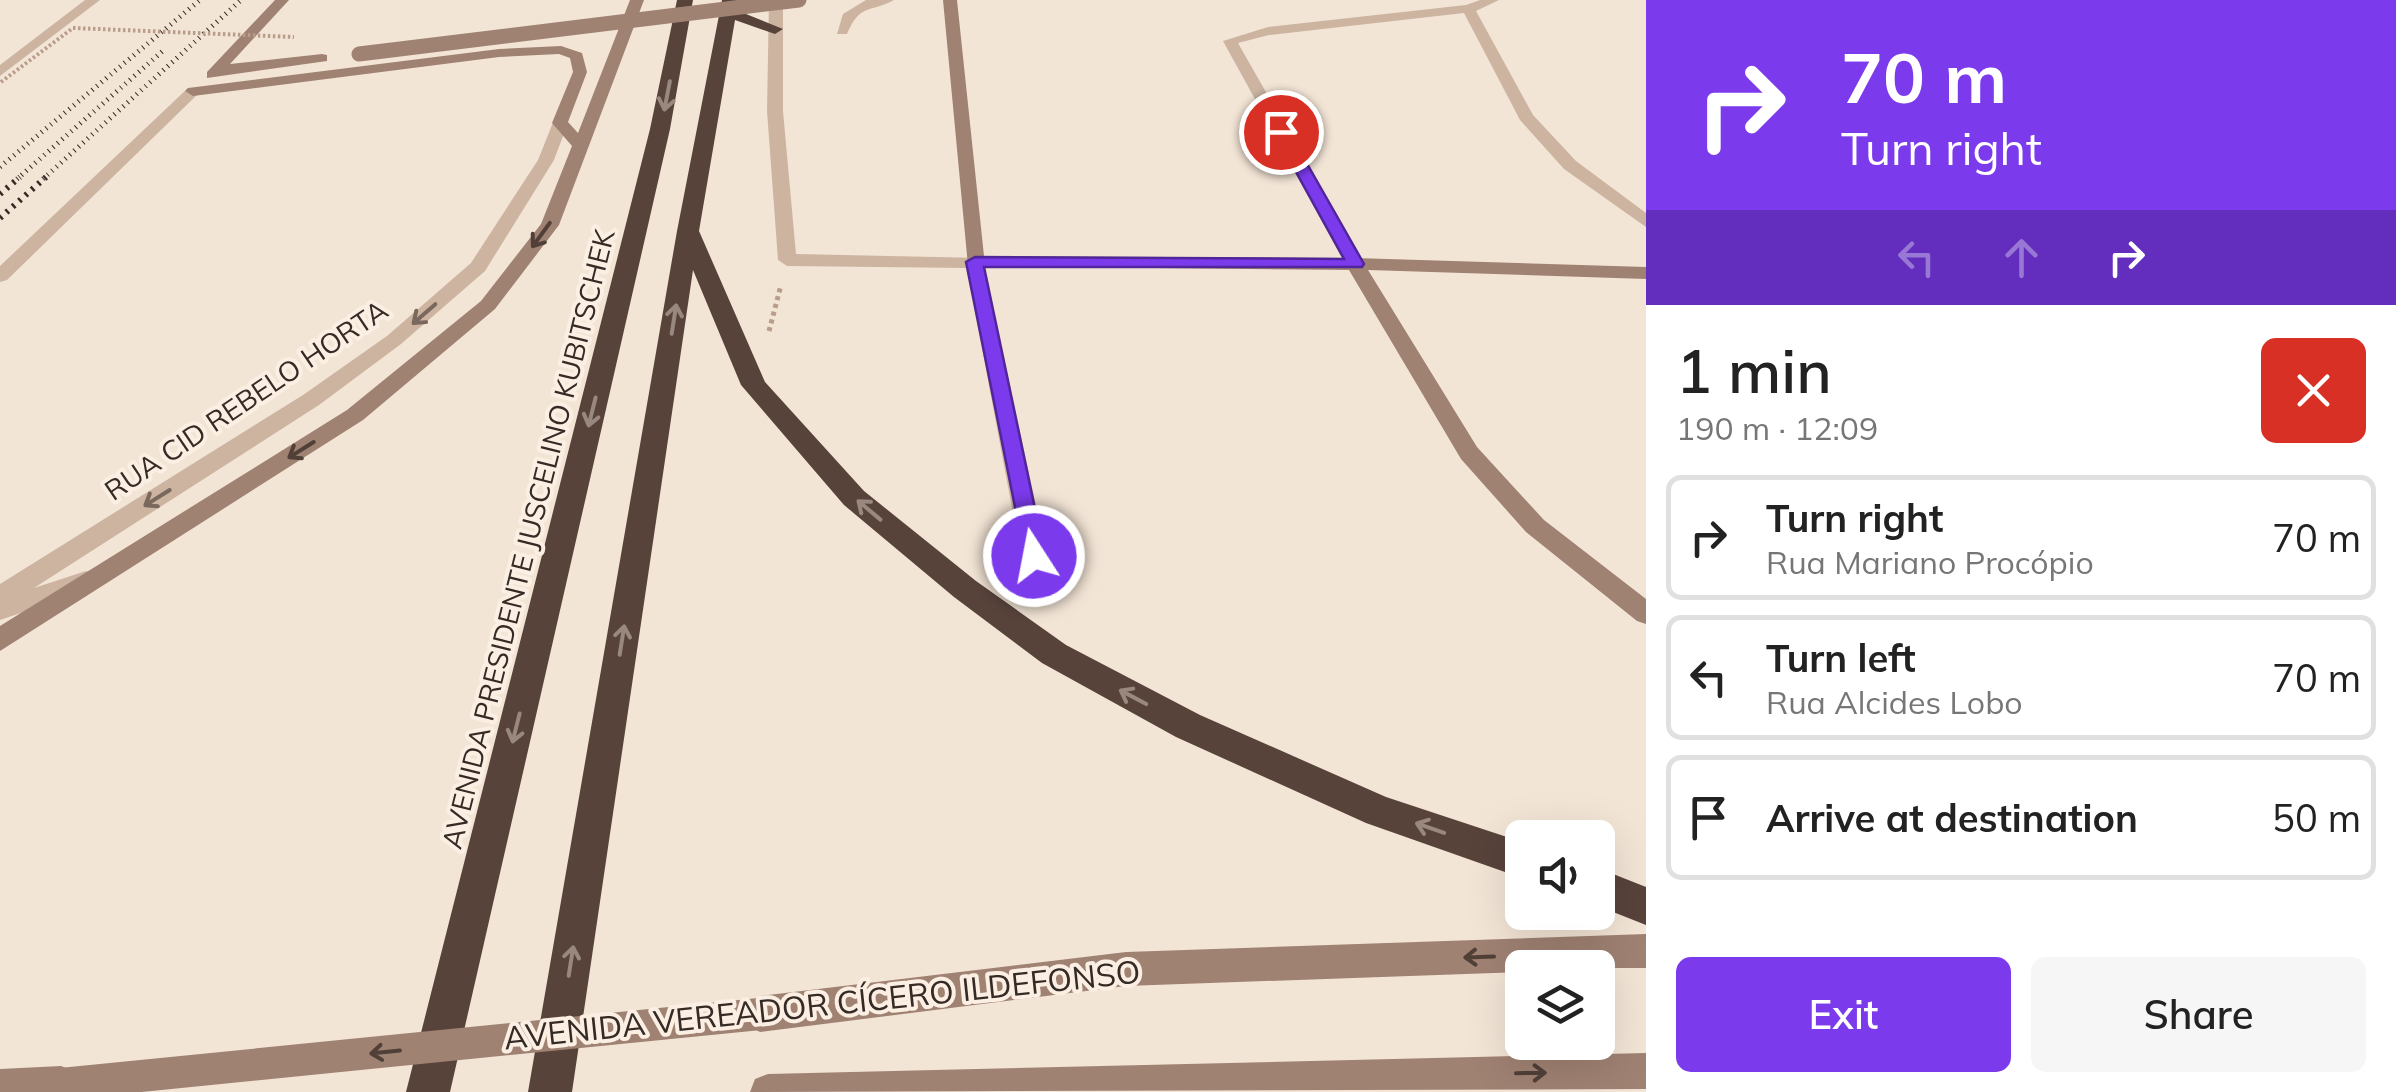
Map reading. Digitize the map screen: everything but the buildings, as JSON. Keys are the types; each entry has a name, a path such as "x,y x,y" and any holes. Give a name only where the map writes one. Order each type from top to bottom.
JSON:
{"highway":[{"name":"AVENIDA PRESIDENTE JUSCELINO KUBITSCHEK","path":"428,1092 656,148 684,0"},
{"path":"550,1092 688,231 730,3 774,29"},
{"path":"688,231 754,385 854,498 965,590 1054,654 1188,726 1379,811 1505,854"},
{"path":"1615,894 1646,906"}],"street":[{"path":"0,72 93,0"},
{"path":"0,276 218,70 282,0"},
{"name":"AVENIDA PRESIDENTE JUSCELINO KUBITSCHEK","path":"0,640 355,415 488,306 550,224 637,0"},
{"path":"776,0 775,111 787,260 1356,264 1646,273"},
{"path":"218,70 799,0"},
{"path":"842,31 846,15 854,8 887,0"},
{"path":"950,0 975,262 1034,556"},
{"path":"1431,0 1468,9 1526,117 1570,164 1646,222"},
{"path":"1492,0 1468,9 1268,31 1230,41 1469,453 1535,526 1646,614"},
{"name":"RUA CID REBELO HORTA","path":"0,597 310,400 394,340 478,268 546,160 580,72 577,56 561,50 499,53 193,92"},
{"path":"560,124 582,147"},
{"path":"0,610 105,574"},
{"name":"AVENIDA VEREADOR CÍCERO ILDEFONSO","path":"0,1087 760,1014 1126,969 1646,951"},
{"path":"768,1092 1646,1070"}],"path":[{"path":"1,82 73,28 294,37"},
{"path":"754,385 787,260"}],"railway":[{"path":"0,167 200,0"},
{"path":"43,179 241,0"},
{"path":"17,179 165,49"},
{"path":"0,194 20,177"},
{"path":"0,218 46,177"}],"route":[{"path":"1034,556 975,262 1356,264 1281,132"}]}
